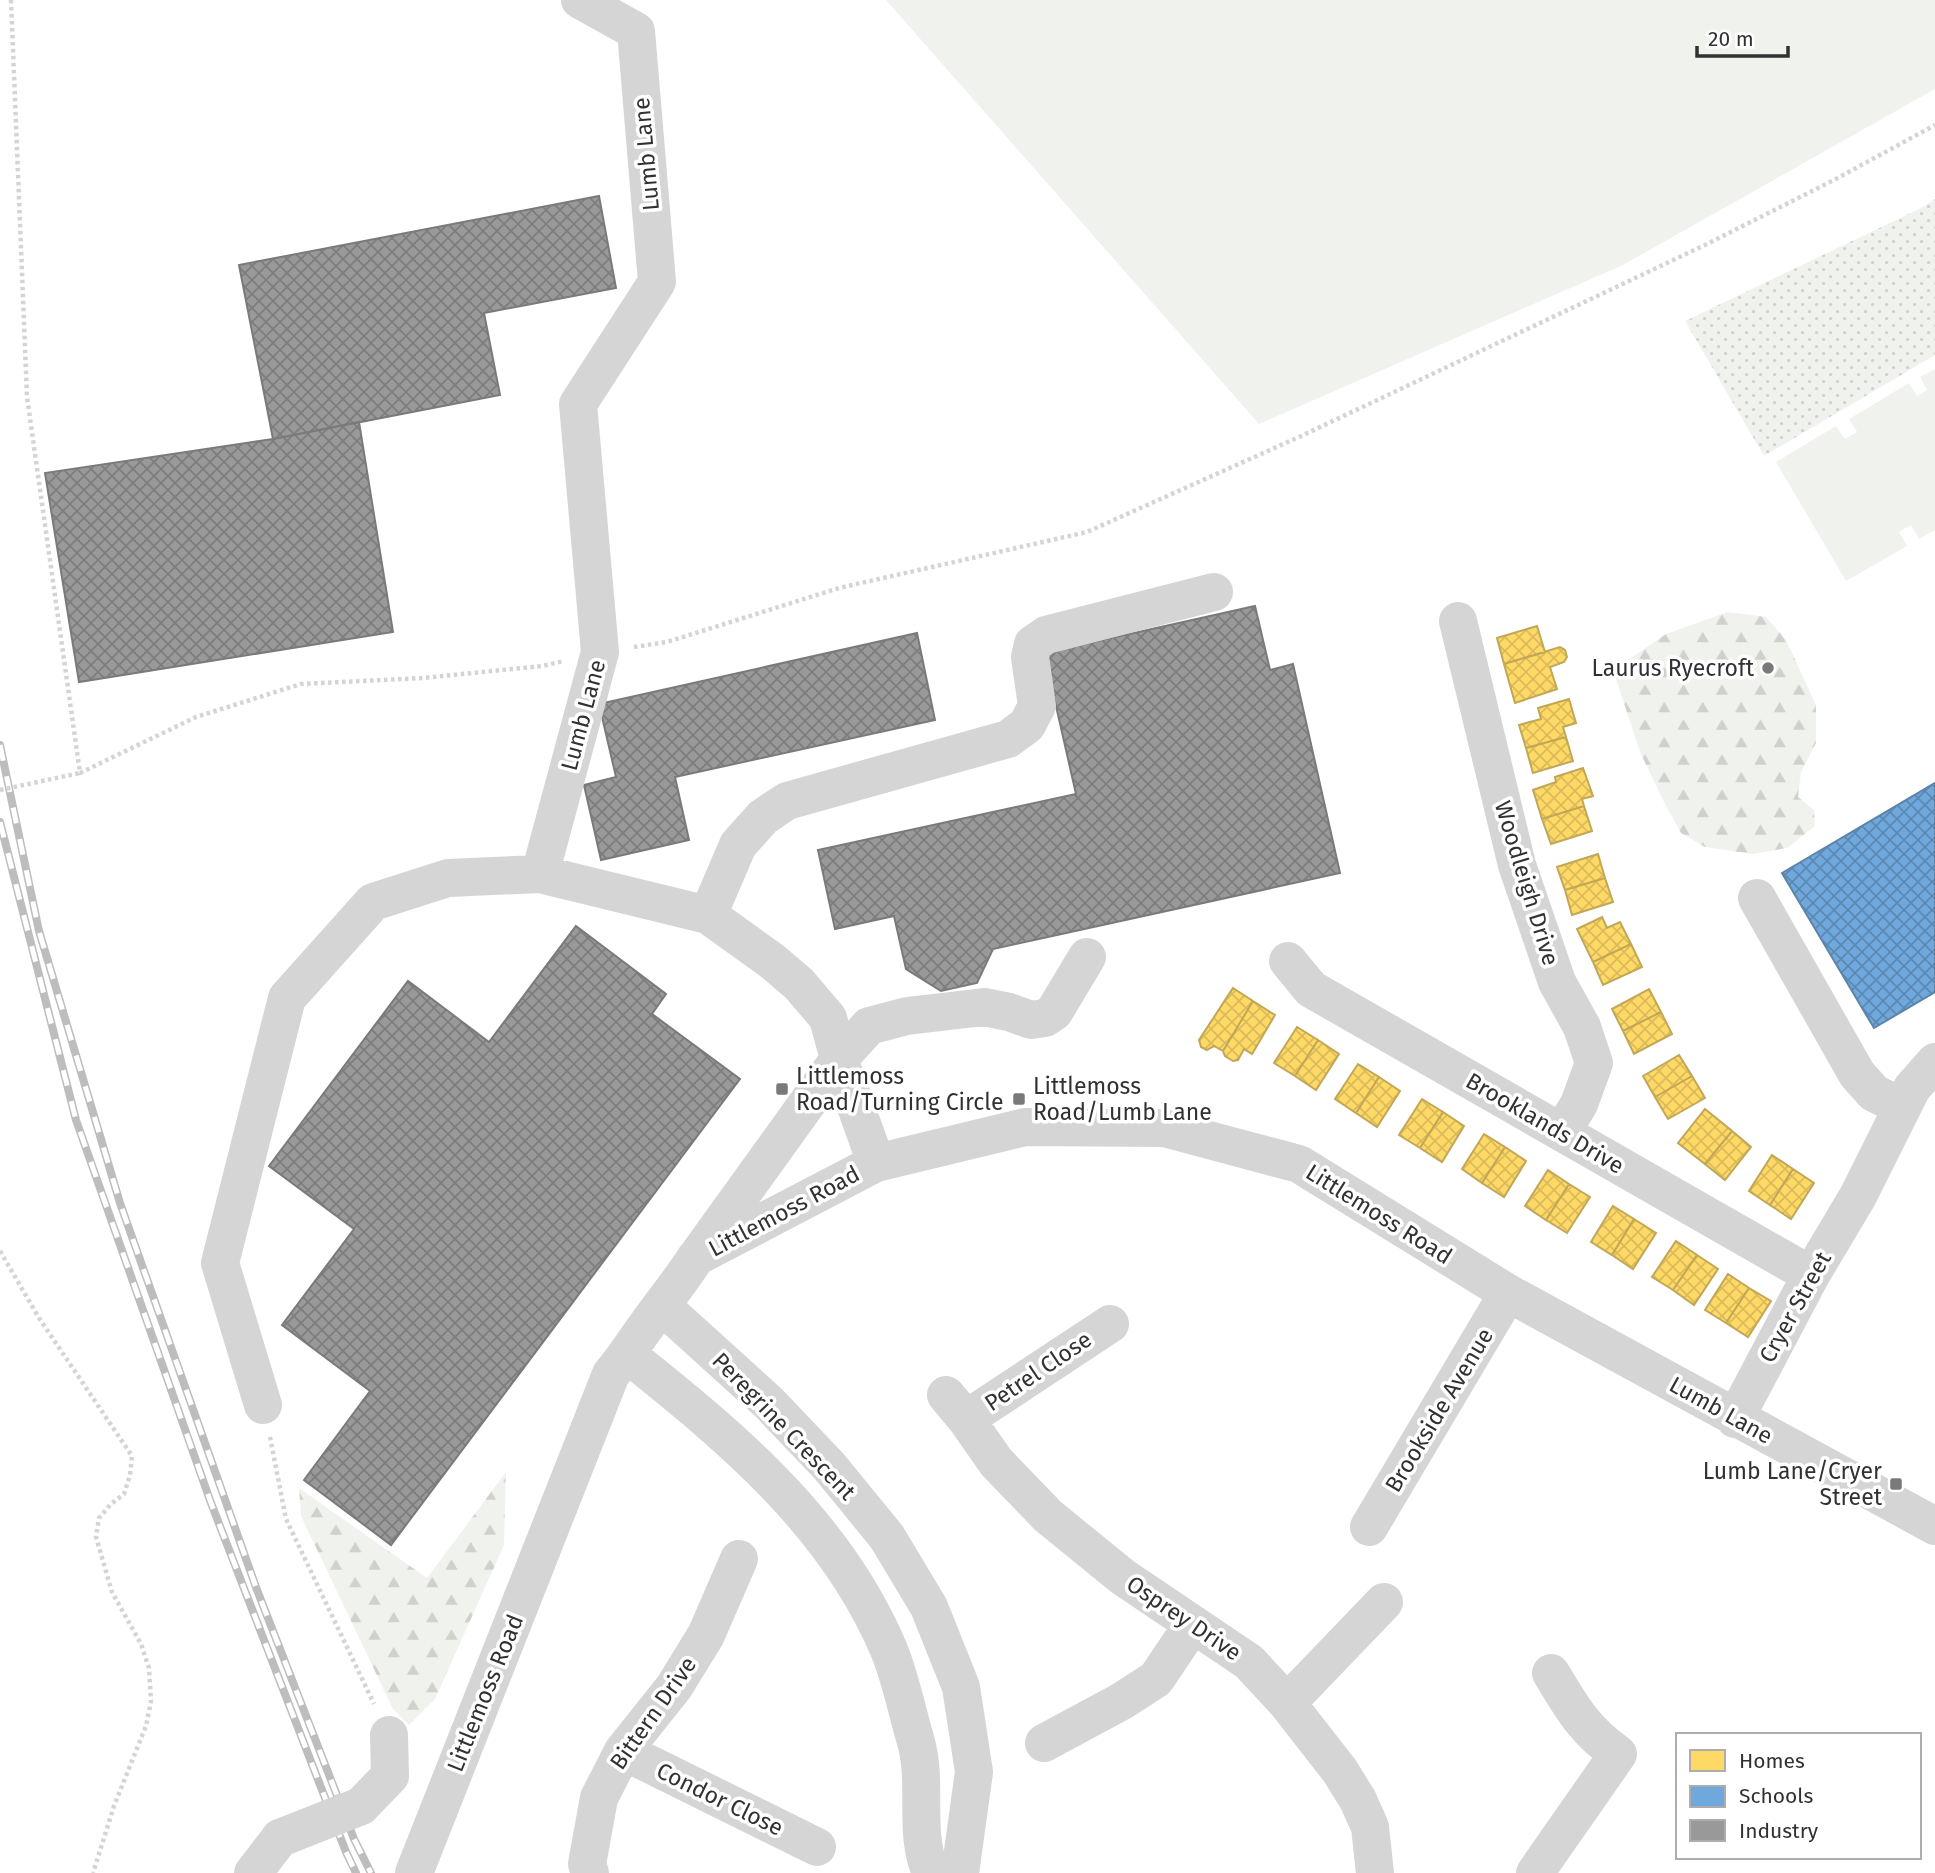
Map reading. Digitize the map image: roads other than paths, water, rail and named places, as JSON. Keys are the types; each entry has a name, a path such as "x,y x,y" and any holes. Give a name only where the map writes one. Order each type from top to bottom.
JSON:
{"street":[{"name":"Lumb Lane","path":"540,874 600,652 578,404 657,282 636,30 580,0"},
{"path":"708,915 737,845 763,817 787,801 1008,739 1027,725 1037,706 1030,657 1033,645 1046,635 1214,592"},
{"name":"Woodleigh Drive","path":"1458,621 1517,865 1557,982 1582,1027 1594,1063 1579,1104 1562,1132"},
{"path":"264,1405 220,1263 287,998 373,902 448,878 540,874 708,915 799,984 828,1018 839,1059 876,1163"},
{"path":"1756,898 1857,1074 1874,1093 1902,1107"},
{"path":"696,1257 839,1059 869,1026 907,1016 984,1007 1031,1020 1045,1018 1054,1012 1087,957"},
{"name":"Brooklands Drive","path":"1288,961 1311,989 1811,1275"},
{"name":"Cryer Street","path":"1735,1419 1811,1275 1858,1196 1912,1088 1935,1062"},
{"name":"Littlemoss Road","path":"414,1873 611,1374 628,1356 696,1257 876,1163 1025,1127 1164,1128 1299,1164 1508,1293"},
{"name":"Lumb Lane","path":"1508,1293 1935,1527"},
{"name":"Brookside Avenue","path":"1369,1527 1508,1293"},
{"name":"Peregrine Crescent","path":"662,1306 769,1403 829,1466 887,1537 929,1607 961,1687 974,1772 960,1873"},
{"name":"Petrel Close","path":"956,1407 1110,1324"},
{"name":"Peregrine Crescent","path":"628,1356 711,1422 774,1482 827,1541 856,1585 889,1651 919,1754 923,1856 931,1873"},
{"name":"Osprey Drive","path":"956,1407 996,1462 1048,1516 1123,1577 1249,1662 1287,1703 1359,1800 1370,1827 1376,1873"},
{"name":"Bittern Drive","path":"590,1873 587,1864 599,1798 623,1751 674,1687 706,1635 739,1559"},
{"path":"1287,1703 1384,1602"},
{"path":"1044,1744 1156,1679 1192,1624"},
{"path":"1535,1873 1618,1754 1597,1740 1581,1722 1551,1673"},
{"path":"253,1873 280,1838 361,1806 390,1776 389,1735"},
{"name":"Condor Close","path":"623,1751 817,1847"}],"railway":[{"path":"0,745 39,931 120,1203 257,1590 354,1839 371,1873"},
{"path":"0,822 76,1120 211,1503 356,1873"}],"place":[{"name":"Laurus Ryecroft","path":"1768,668"},
{"name":"Littlemoss Road/Turning Circle","path":"782,1089"},
{"name":"Littlemoss Road/Lumb Lane","path":"1019,1099"},
{"name":"Lumb Lane/Cryer Street","path":"1896,1484"}]}
